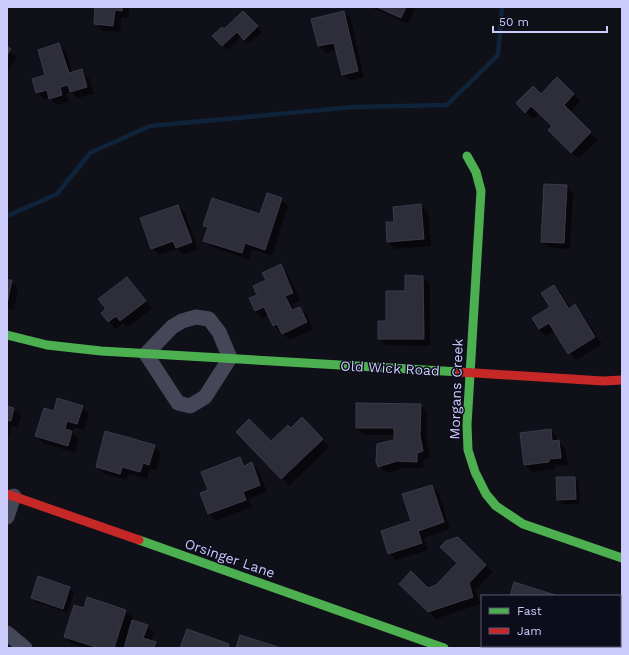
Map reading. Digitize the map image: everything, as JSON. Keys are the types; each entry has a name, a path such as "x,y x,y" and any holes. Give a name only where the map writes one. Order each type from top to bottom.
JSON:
{"street":[{"name":"Morgans Creek","path":"467,156 476,172 481,191 467,425 468,450 475,472 486,494 496,506 523,524 622,558"},
{"path":"196,317 209,319 220,332 230,358 205,397 190,406 178,403 146,354 172,327 182,321 196,317"},
{"name":"Old Wick Road","path":"7,335 47,345 146,354 603,381 622,380"},
{"path":"7,517 11,495"},
{"name":"Orsinger Lane","path":"11,495 444,648"},
{"path":"7,633 24,648"}],"building":[{"path":"95,7 122,7 122,11 115,10 113,26 94,24"},
{"path":"377,7 406,7 401,18"},
{"path":"243,11 258,26 244,40 237,32 222,46 212,36 222,27 224,29"},
{"path":"344,11 358,71 342,75 334,43 318,46 311,19"},
{"path":"59,43 69,73 82,69 87,87 70,92 68,85 60,87 62,95 49,99 47,90 36,93 32,79 45,75 38,50"},
{"path":"7,46 11,49 7,55"},
{"path":"557,77 574,94 564,105 591,132 571,153 548,130 552,126 531,106 525,113 516,103 533,86 541,94"},
{"path":"544,184 567,185 564,243 541,242"},
{"path":"267,193 282,198 265,250 245,243 242,253 203,241 208,227 203,226 212,198 260,214"},
{"path":"421,204 424,239 387,242 386,222 394,222 393,207"},
{"path":"178,205 192,242 176,248 173,241 151,249 140,218"},
{"path":"281,264 293,293 285,296 292,310 300,307 307,322 282,334 277,324 273,326 264,307 255,311 249,298 257,295 253,286 266,280 262,273"},
{"path":"405,275 423,276 424,339 378,339 378,321 386,321 386,291 405,291"},
{"path":"127,277 146,301 120,321 116,316 108,322 101,313 106,309 98,299"},
{"path":"7,280 12,280 7,304"},
{"path":"554,285 569,309 575,304 595,337 568,354 549,323 539,329 532,318 550,307 541,293"},
{"path":"57,398 83,406 77,424 67,421 65,429 72,431 68,446 35,436 44,408 54,411"},
{"path":"356,403 421,404 420,436 423,451 417,453 417,462 397,461 378,467 376,461 377,444 394,440 394,428 356,428"},
{"path":"7,406 14,408 11,421 7,420"},
{"path":"302,417 323,439 281,479 236,432 249,419 271,441 288,425 291,428"},
{"path":"551,429 552,441 559,440 561,458 549,459 549,462 524,465 520,433"},
{"path":"105,431 155,445 149,465 143,463 140,472 122,467 120,474 96,467"},
{"path":"240,457 244,466 252,462 260,485 243,492 246,500 208,514 200,493 208,490 201,472"},
{"path":"556,477 575,477 576,499 557,500"},
{"path":"432,485 444,522 418,531 422,543 388,554 381,531 411,521 402,494"},
{"path":"458,537 486,565 469,583 473,597 428,612 399,584 411,571 428,588 436,585 457,563 440,547 446,541"},
{"path":"38,576 70,587 63,609 31,598"},
{"path":"514,582 555,595 510,595"},
{"path":"87,597 126,610 114,648 99,648 64,637 74,605 84,608"},
{"path":"621,610 622,648 610,647 621,647"},
{"path":"132,620 148,625 143,638 156,642 154,648 124,648"},
{"path":"187,629 229,644 228,648 180,648"},
{"path":"240,635 281,648 236,648"}],"waterway":[{"path":"7,216 57,194 90,153 150,126 354,107 447,105 498,55 502,7"}],"traffic: fast":[{"path":"467,156 476,172 481,191 467,425 468,450 475,472 486,494 496,506 523,524 622,558"},
{"path":"7,335 47,345 101,351 460,372"},
{"path":"139,540 444,648"}],"traffic: jam":[{"path":"460,372 603,381 622,380"},
{"path":"7,494 139,540"}]}
